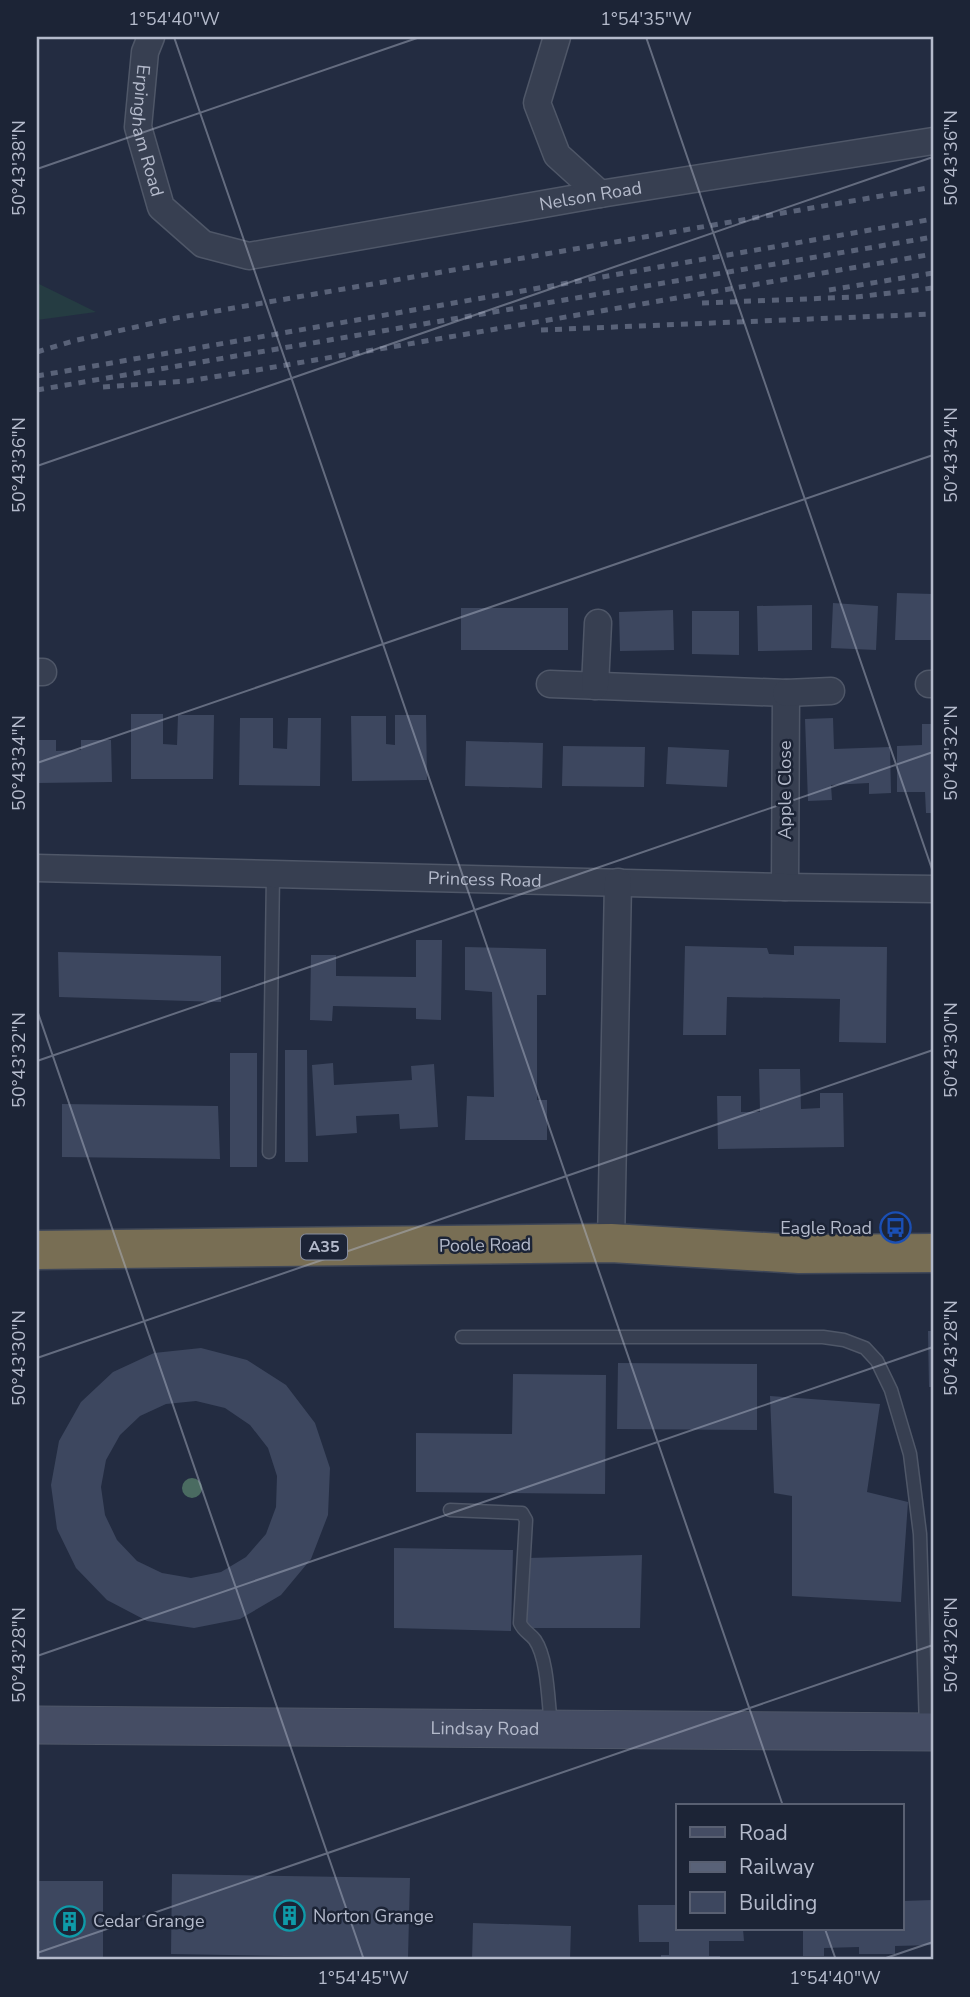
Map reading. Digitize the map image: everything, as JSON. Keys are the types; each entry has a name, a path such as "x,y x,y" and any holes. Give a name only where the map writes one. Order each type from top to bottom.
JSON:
{"highway":[{"name":"Poole Road","path":"37,1250 611,1243 799,1254 933,1253"}],"street":[{"name":"Erpingham Road","path":"151,37 145,52 138,127 161,207 203,244 249,256"},
{"path":"557,37 537,103 557,155 600,194"},
{"name":"Nelson Road","path":"249,256 600,194 933,141"},
{"path":"595,686 598,623"},
{"path":"550,684 786,693 831,691"},
{"name":"Apple Close","path":"785,887 786,693"},
{"name":"Princess Road","path":"37,868 933,889"},
{"path":"611,1243 618,882"},
{"name":"Lindsay Road","path":"37,1725 930,1732"}],"lane":[{"path":"269,1152 273,874"},
{"path":"462,1337 823,1337 844,1340 865,1348 877,1361 891,1390 910,1454 920,1534 930,1732"},
{"path":"450,1510 522,1513 526,1520 520,1623 535,1640 543,1662 551,1729"}],"green space":[{"path":"37,283 96,312 37,320"}],"building":[{"path":"897,593 933,594 933,640 895,640"},
{"path":"833,603 878,606 876,650 831,648"},
{"path":"812,605 812,650 758,651 757,606"},
{"path":"461,608 568,608 568,650 461,650"},
{"path":"673,610 674,650 620,651 619,612"},
{"path":"692,611 739,611 739,655 692,654"},
{"path":"131,714 163,714 163,744 177,745 178,715 214,715 213,779 131,779"},
{"path":"395,715 426,715 427,780 352,781 351,716 386,716 386,744 395,745"},
{"path":"240,718 273,718 273,748 287,749 288,718 321,718 320,786 239,785"},
{"path":"833,718 834,749 890,747 891,793 869,794 869,783 831,785 832,800 808,801 805,719"},
{"path":"922,724 933,724 933,813 926,813 925,792 897,792 897,746 922,745"},
{"path":"37,740 56,740 56,751 81,750 81,740 111,740 112,782 37,783"},
{"path":"466,741 543,743 542,788 465,786"},
{"path":"563,746 645,747 644,787 562,786"},
{"path":"668,747 729,750 727,787 666,784"},
{"path":"416,940 442,940 441,1020 416,1019 416,1008 333,1006 332,1021 310,1020 311,955 336,955 336,976 416,977"},
{"path":"685,946 767,948 769,954 794,955 794,946 887,947 886,1043 839,1042 840,999 727,997 726,1035 683,1035"},
{"path":"465,947 546,949 546,995 537,995 537,1100 547,1100 547,1140 465,1140 467,1096 494,1097 492,992 465,990"},
{"path":"58,952 221,956 221,1002 59,997"},
{"path":"285,1050 307,1050 308,1162 285,1162"},
{"path":"230,1053 257,1053 257,1167 230,1167"},
{"path":"333,1063 334,1085 412,1080 411,1066 434,1064 438,1127 400,1129 399,1114 356,1116 357,1133 316,1136 312,1065"},
{"path":"759,1069 800,1069 801,1109 820,1108 820,1093 843,1093 844,1147 718,1149 717,1096 741,1096 741,1112 760,1112"},
{"path":"62,1104 218,1106 220,1159 62,1157"},
{"path":"928,1331 933,1331 933,1387 929,1387"},
{"path":"201,1348 247,1360 286,1385 315,1423 330,1468 328,1515 311,1559 281,1595 240,1619 194,1628 147,1621 107,1600 76,1568 57,1529 51,1485 59,1441 81,1402 113,1372 154,1353","holes":["196,1401 225,1408 250,1425 268,1448 277,1476 276,1507 266,1534 246,1557 221,1572 191,1578 162,1573 137,1561 117,1540 105,1515 101,1487 106,1460 120,1435 140,1416 166,1404"]},
{"path":"618,1363 757,1364 757,1430 617,1429"},
{"path":"513,1374 606,1375 605,1494 416,1492 416,1433 512,1434"},
{"path":"770,1396 880,1404 867,1492 908,1502 901,1602 792,1596 792,1496 774,1493"},
{"path":"394,1548 513,1550 511,1631 394,1628"},
{"path":"642,1555 640,1628 525,1628 527,1558"},
{"name":"Norton Grange","path":"172,1874 410,1878 408,1958 171,1954"},
{"name":"Cedar Grange","path":"37,1881 103,1881 103,1960 37,1960"},
{"path":"933,1900 933,1945 895,1946 895,1954 859,1954 859,1947 824,1948 824,1956 803,1956 803,1930 904,1930 904,1901"},
{"path":"638,1905 676,1905 676,1930 743,1930 744,1941 709,1941 709,1956 720,1956 720,1960 661,1960 661,1955 669,1955 669,1942 639,1942"},
{"path":"473,1923 571,1926 570,1960 472,1960"}],"railway":[{"path":"37,352 73,341 176,318 933,187"},
{"path":"37,376 933,219"},
{"path":"37,390 933,237"},
{"path":"103,387 188,381 257,370 933,254"},
{"path":"829,290 933,273"},
{"path":"702,303 856,297 933,288"},
{"path":"541,330 933,314"}],"place":[{"name":"Eagle Road","path":"895,1228"},
{"name":"Norton Grange","path":"290,1916"},
{"name":"Cedar Grange","path":"70,1921"}]}
